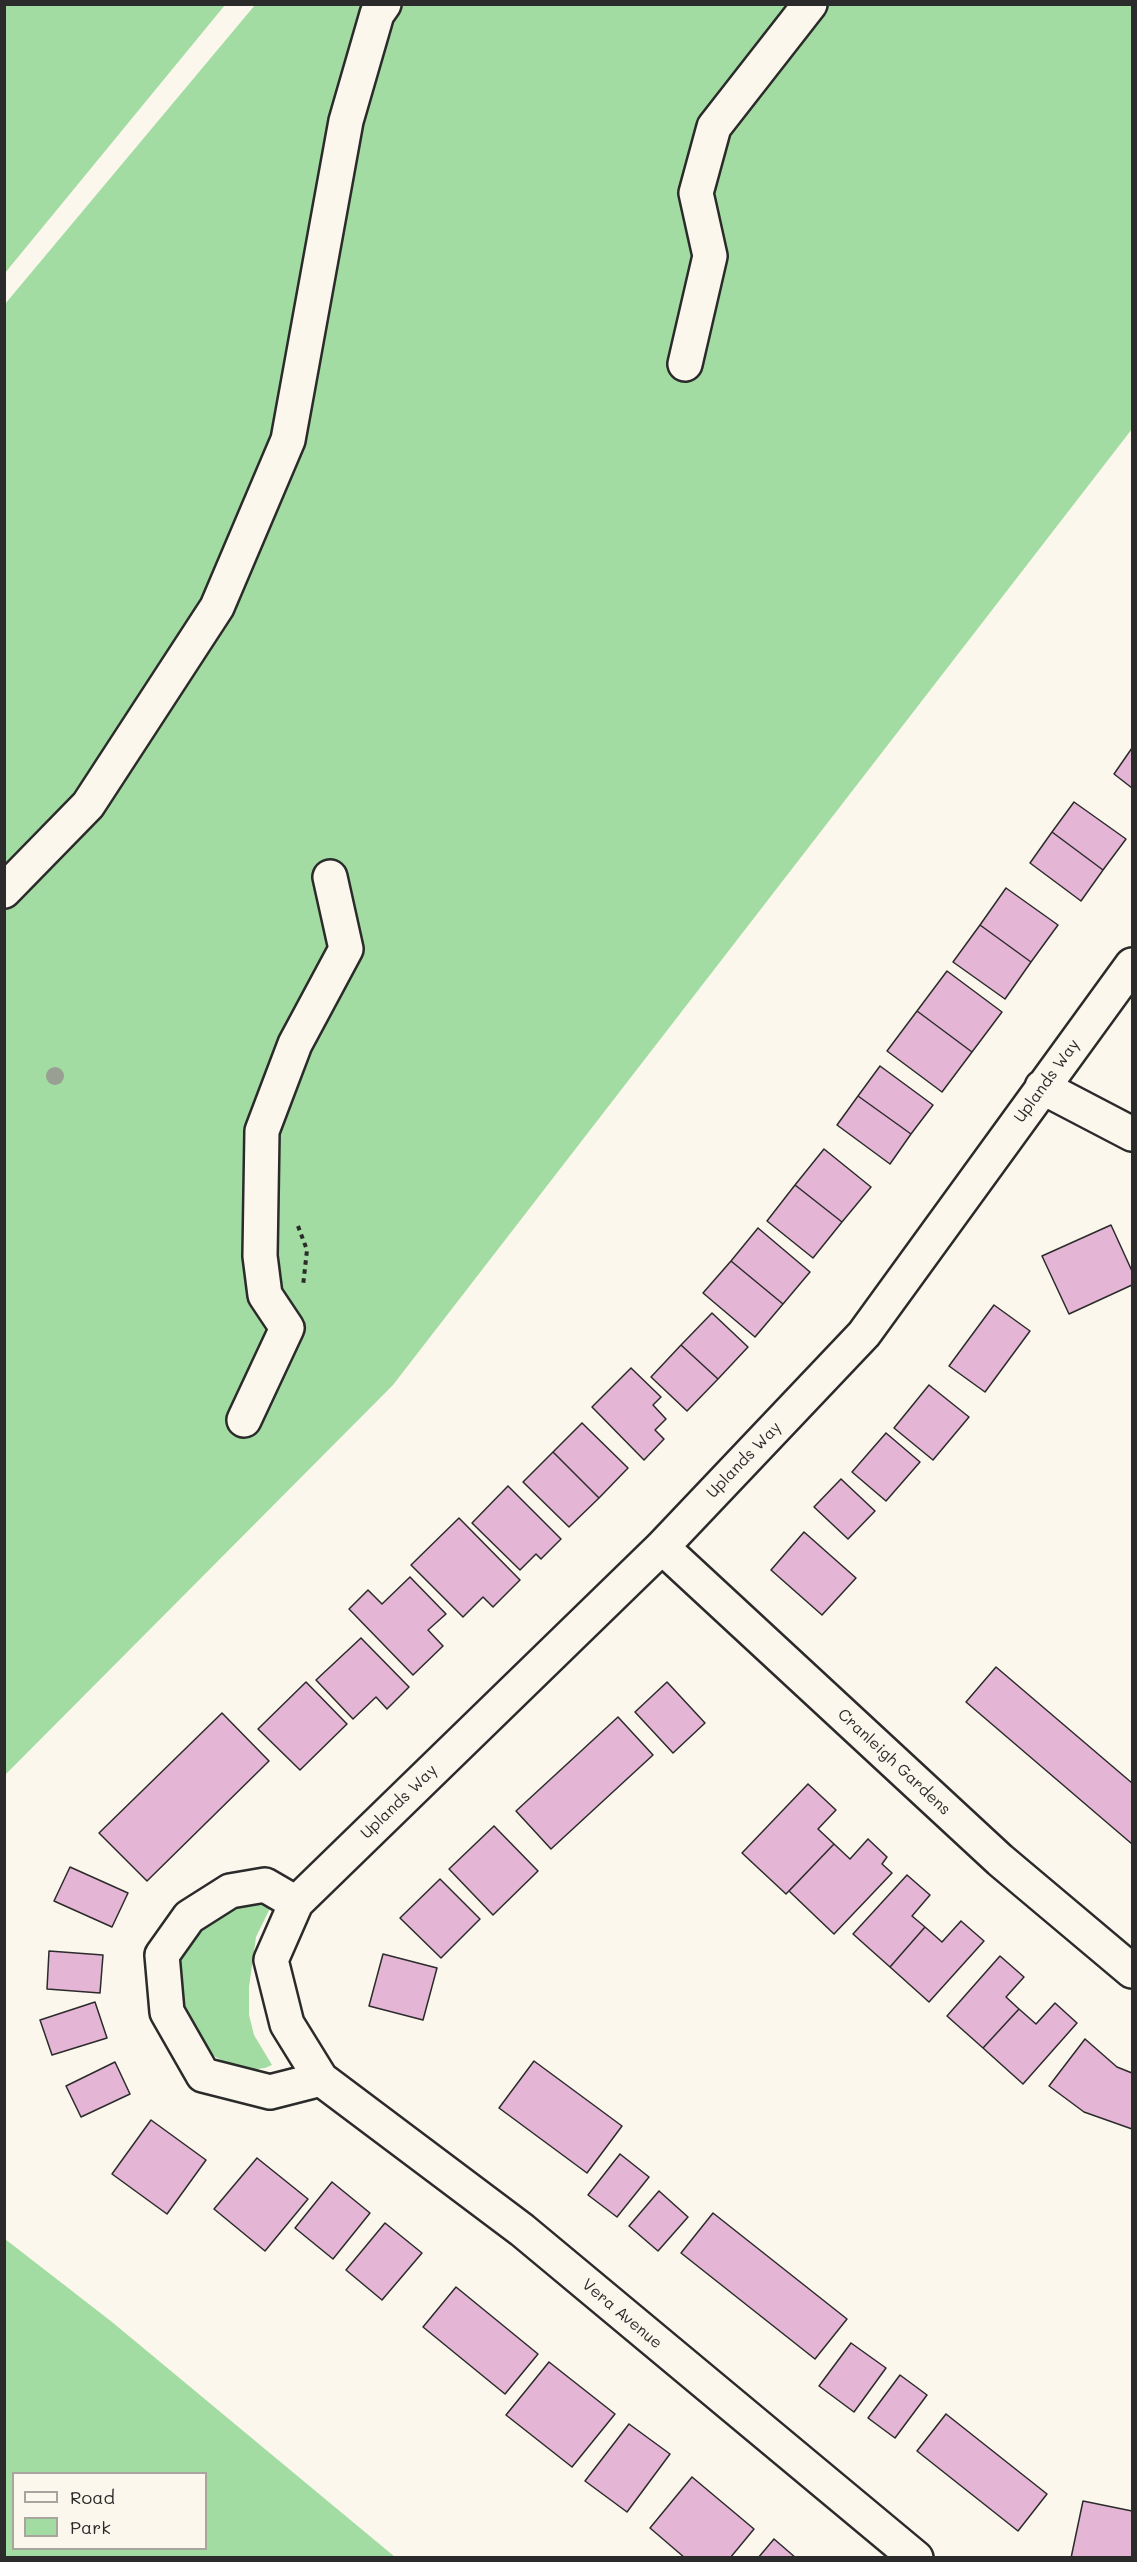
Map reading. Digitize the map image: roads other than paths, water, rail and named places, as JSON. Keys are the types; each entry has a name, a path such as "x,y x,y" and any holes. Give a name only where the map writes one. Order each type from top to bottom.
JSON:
{"street":[{"path":"4,891 88,805 217,607 288,440 346,121 377,14 384,4"},
{"path":"686,364 710,256 696,193 714,128 810,4"},
{"path":"244,1420 286,1328 265,1295 260,1256 262,1131 295,1044 346,949 330,877"},
{"name":"Uplands Way","path":"321,2079 287,2024 271,1960 296,1903 662,1547 864,1334 1132,965"},
{"path":"1042,1087 1132,1134"},
{"name":"Cranleigh Gardens","path":"662,1547 1000,1860 1132,1971"},
{"path":"296,1903 265,1885 230,1891 189,1917 162,1955 167,2012 203,2075 270,2092 321,2079"},
{"name":"Vera Avenue","path":"321,2079 522,2230 916,2558"}]}
